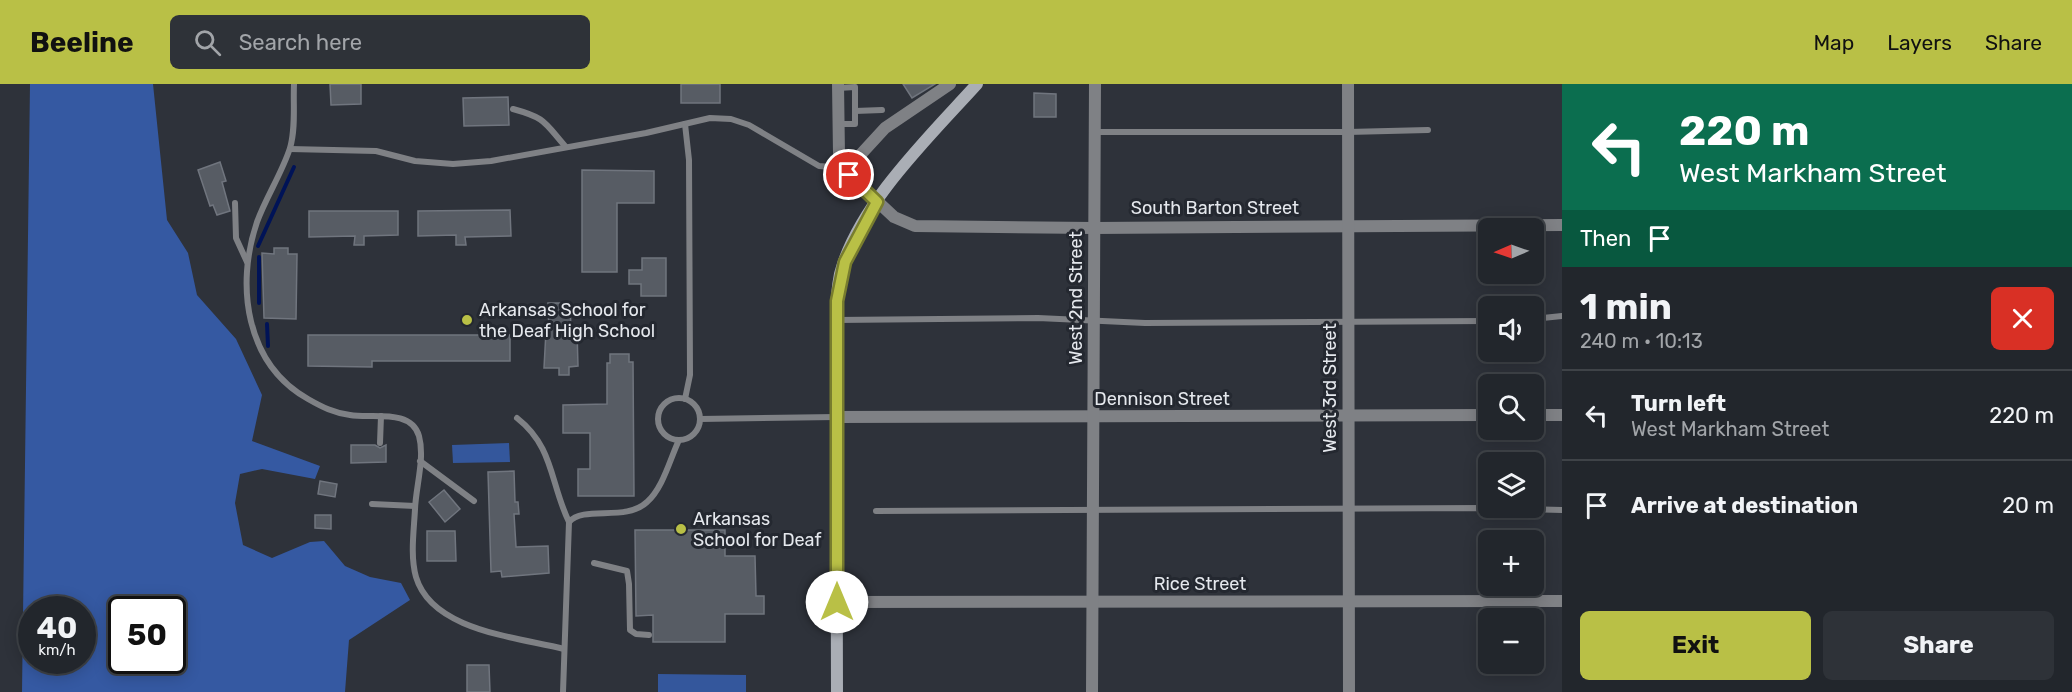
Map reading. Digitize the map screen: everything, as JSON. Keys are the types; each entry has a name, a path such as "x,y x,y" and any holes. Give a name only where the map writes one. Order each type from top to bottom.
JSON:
{"main road":[{"path":"837,692 836,320 840,274 856,237 877,202 907,161 977,84"}],"street":[{"path":"838,86 839,154 844,168 852,165 885,128 950,84"},
{"name":"West 2nd Street","path":"1092,692 1095,84"},
{"name":"West 3rd Street","path":"1348,84 1348,692"},
{"name":"South Barton Street","path":"844,168 877,202 904,223 924,227 1562,225"},
{"name":"Dennison Street","path":"836,417 1478,415"},
{"path":"1544,415 1562,415"},
{"name":"Rice Street","path":"837,602 1562,601"}],"lane":[{"path":"294,84 290,149 258,221 249,265 250,320 255,339 271,367 288,385 323,408 350,416 399,418 411,424 419,435 420,461 415,506 415,573 422,591 434,606 448,617 466,625 564,649"},
{"path":"838,86 855,87 855,124 838,124"},
{"path":"513,109 539,117 552,127 565,146"},
{"path":"855,111 882,110"},
{"path":"290,149 376,151 415,161 453,164 492,161 646,133 710,118 731,119 762,131 819,166 844,168"},
{"path":"685,124 689,160 690,375 685,399"},
{"path":"1095,132 1428,130"},
{"path":"235,203 236,238 249,265"},
{"path":"1544,318 1562,316"},
{"path":"836,320 1038,318 1094,321 1348,323 1478,321"},
{"path":"670,399 685,399 696,406 700,419 692,436 679,440 662,431 658,413 670,399"},
{"path":"380,443 381,417"},
{"path":"700,419 836,417"},
{"path":"518,418 535,431 546,453 558,499 569,522 563,692"},
{"path":"569,522 579,516 639,509 656,490 679,440"},
{"path":"420,461 474,501"},
{"path":"372,504 415,506"},
{"path":"876,511 1562,510"},
{"path":"594,563 627,571 630,584 630,630 636,634 649,635"}],"shaded area":[{"path":"30,84 153,84 167,220 188,253 197,295 236,339 262,395 252,441 320,466 315,479 262,469 240,474 235,503 243,545 272,558 310,542 324,541 345,566 370,577 401,583 410,600 349,640 345,692 22,692 22,674 96,674 96,596 23,596"},
{"path":"509,443 510,462 453,463 452,445"},
{"path":"658,674 746,675 746,692 658,692"}],"building":[{"path":"330,84 361,84 361,104 331,105"},
{"path":"681,84 720,84 720,103 681,103"},
{"path":"903,84 935,84 912,98"},
{"path":"1034,93 1056,94 1056,117 1034,117"},
{"path":"508,97 509,125 464,126 463,98"},
{"path":"220,162 226,181 222,182 230,211 217,215 213,205 210,206 198,170"},
{"path":"582,170 654,171 654,203 617,203 617,272 582,272"},
{"path":"510,210 511,236 465,237 466,245 456,245 456,235 418,236 418,211"},
{"path":"309,211 398,211 398,235 364,236 364,245 354,245 355,236 309,237"},
{"path":"274,248 288,248 288,254 297,254 296,319 264,318 262,253 274,254"},
{"path":"642,258 666,258 666,296 641,296 641,284 629,284 629,270 642,270"},
{"path":"548,303 570,303 571,330 577,330 578,366 569,367 569,375 559,375 559,368 544,368 546,331 549,331"},
{"path":"308,335 510,335 510,361 372,361 372,367 308,366"},
{"path":"610,354 629,354 629,362 633,362 634,496 578,496 578,469 590,469 590,433 563,433 563,405 607,404 607,363 610,363"},
{"path":"351,445 375,445 380,448 386,445 386,462 351,463"},
{"path":"514,471 515,502 518,502 519,514 514,514 516,547 548,546 549,573 502,577 501,571 491,572 488,472"},
{"path":"320,481 337,484 335,497 318,494"},
{"path":"444,490 460,509 445,522 429,502"},
{"path":"315,515 331,515 331,529 315,528"},
{"path":"635,530 725,530 725,556 755,556 756,596 764,596 764,614 725,614 725,642 653,642 653,615 636,616"},
{"path":"427,531 455,531 456,561 427,561"},
{"path":"467,665 489,665 490,692 467,692"}],"waterway":[{"path":"258,246 294,167"},
{"path":"259,257 259,303"},
{"path":"267,324 268,346"}],"place":[{"name":"Arkansas School for the Deaf High School","path":"467,320"},
{"name":"Arkansas School for Deaf","path":"681,529"}],"route":[{"path":"837,602 837,301 840,274 856,237 877,202 849,175"}]}
